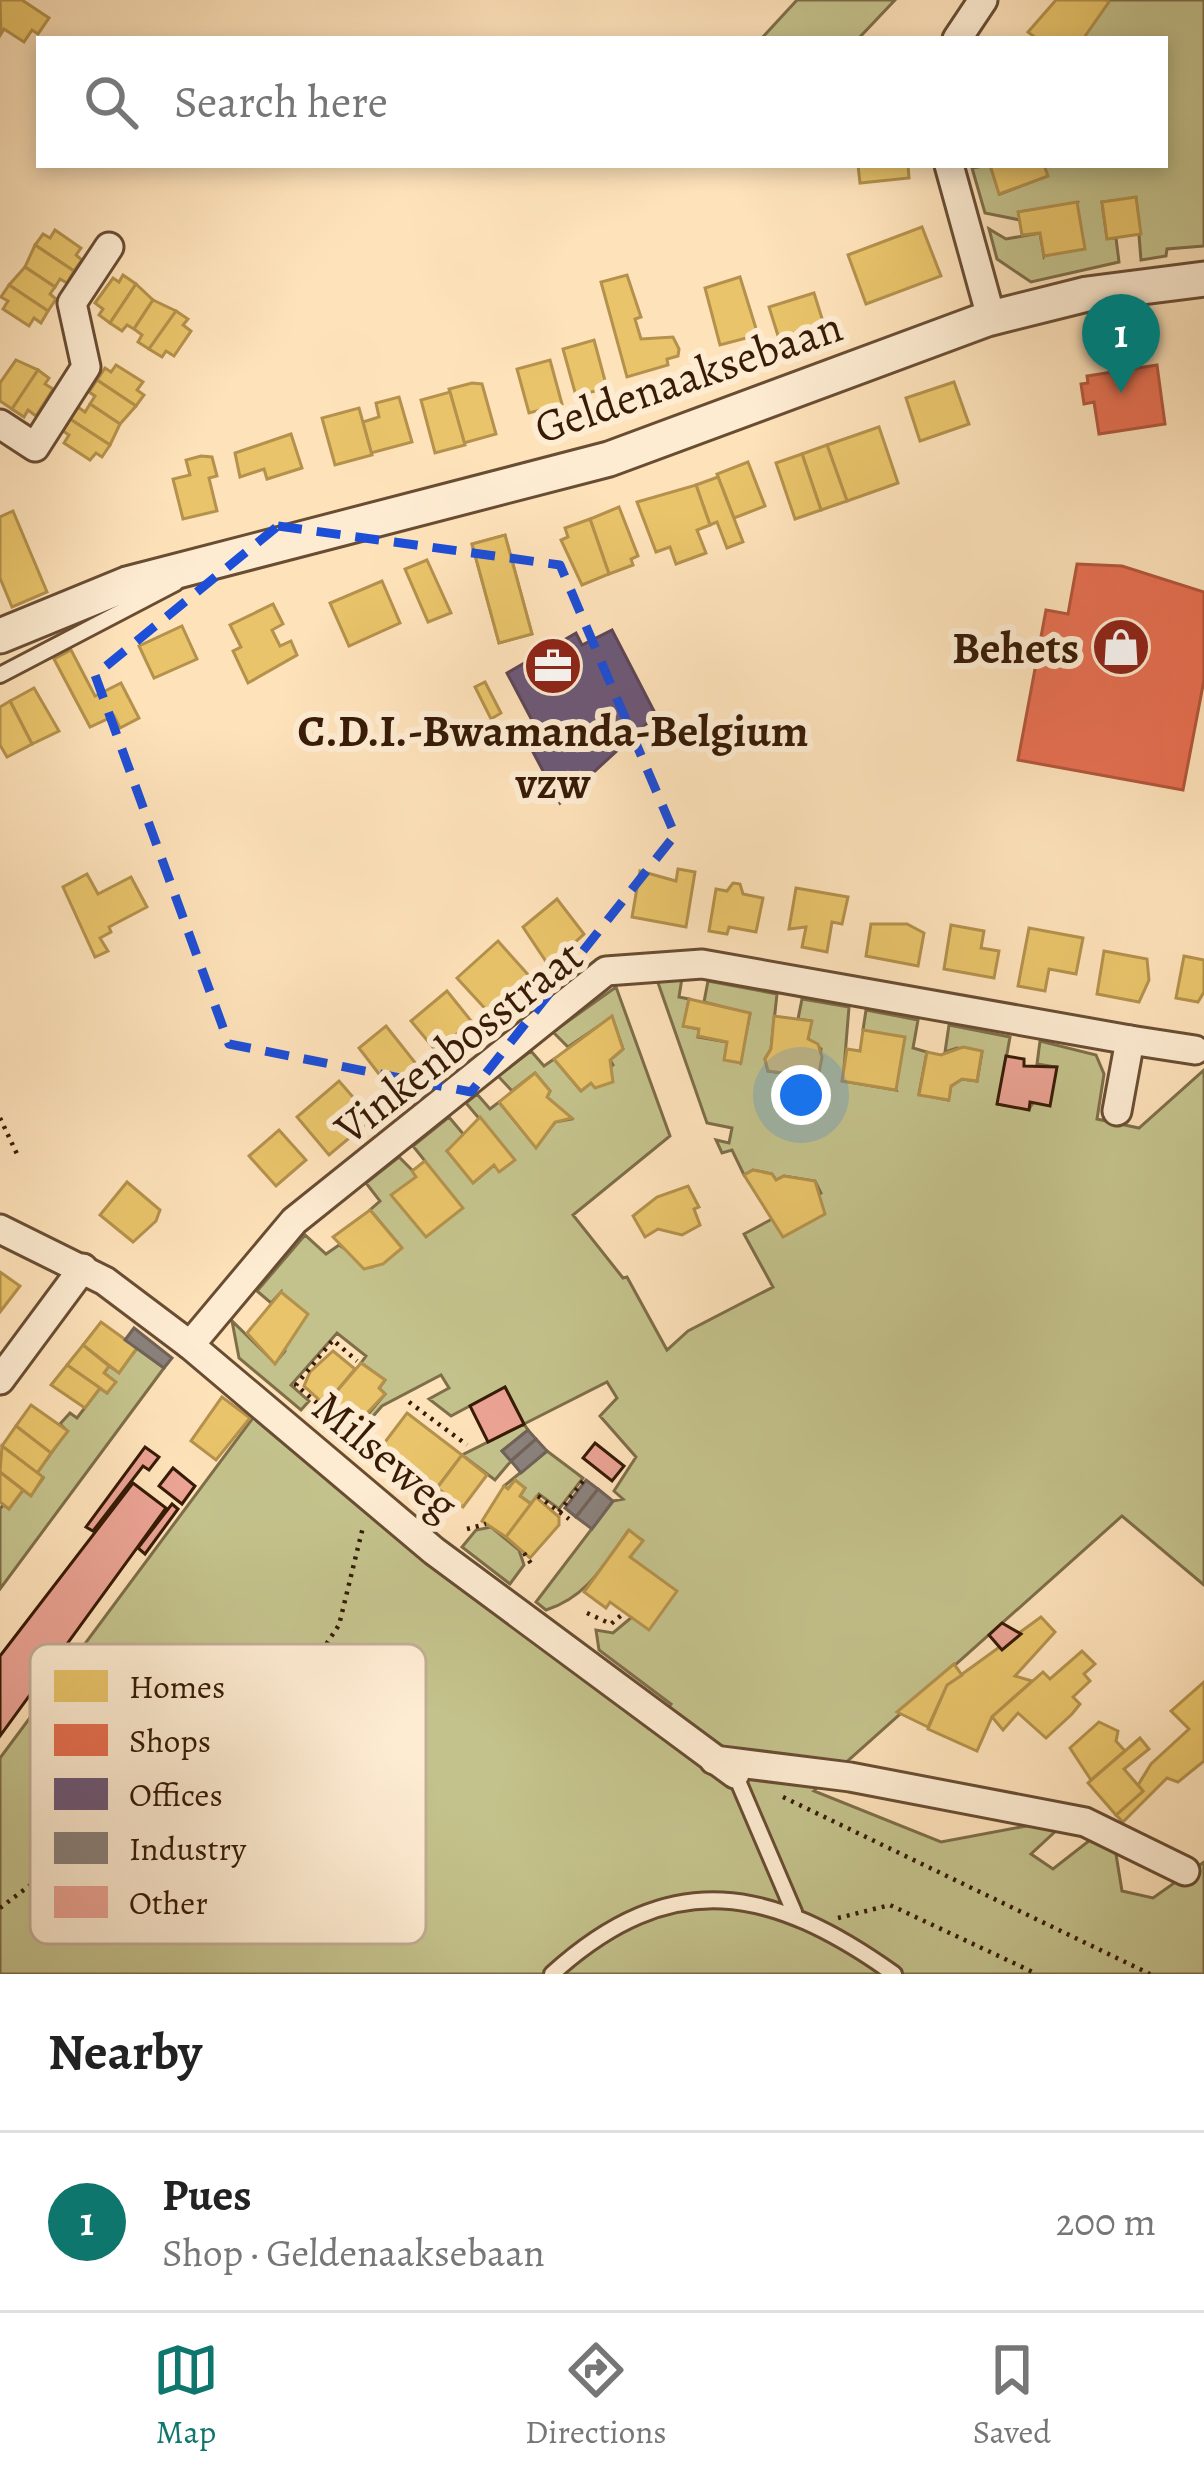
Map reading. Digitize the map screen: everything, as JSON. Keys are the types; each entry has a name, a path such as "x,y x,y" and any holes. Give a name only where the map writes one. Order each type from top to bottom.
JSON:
{"street":[{"path":"959,36 982,0"},
{"path":"950,168 991,317"},
{"path":"0,424 35,447 86,367 72,303 109,247"},
{"name":"Geldenaaksebaan","path":"0,636 128,584 609,459 991,317 1087,295 1204,279"},
{"name":"Vinkenbosstraat","path":"190,1345 294,1221 606,971 702,964 1195,1050"},
{"path":"1117,1111 1130,1040"},
{"name":"Milseweg","path":"0,1229 83,1268 190,1345 374,1500 723,1767"},
{"path":"0,1380 83,1268"},
{"path":"723,1767 850,1777 1085,1822 1185,1871"}],"lane":[{"name":"Geldenaaksebaan","path":"0,675 154,599 202,566"},
{"path":"723,1767 794,1912"},
{"path":"552,1974 581,1948 621,1925 668,1907 720,1900 794,1912 894,1974"}],"path":[{"path":"0,1118 16,1154"},
{"path":"317,1402 296,1384 333,1340 357,1360"},
{"path":"409,1402 467,1445"},
{"path":"560,1512 583,1481"},
{"path":"538,1496 569,1519"},
{"path":"326,1644 339,1625 374,1500"},
{"path":"467,1528 486,1524"},
{"path":"524,1553 532,1565"},
{"path":"586,1613 611,1624 625,1612"},
{"path":"777,1794 1150,1974"},
{"path":"0,1908 30,1885"},
{"path":"814,1923 890,1905 1037,1974"}],"highlighted area":[{"path":"278,526 560,565 675,835 471,1092 229,1044 95,675"}],"shaded area":[{"path":"797,0 895,0 861,36 764,36"},
{"path":"1106,0 1204,0 1204,246 1167,249 1166,256 1141,260 1136,198 1102,202 1107,238 1116,238 1119,262 1031,282 997,259 989,229 1006,239 1040,233 1044,256 1077,203 1019,212 1020,220 985,213 972,168 991,168 1000,194 1047,176 1045,168 1168,168 1168,36 1085,36"},
{"path":"656,977 682,978 679,997 689,999 684,1026 699,1029 698,1037 727,1042 740,1062 750,1014 704,1002 708,981 777,994 771,1049 765,1059 768,1071 818,1078 821,1049 808,1039 811,1021 798,1019 802,999 849,1007 843,1081 896,1090 863,1030 866,1010 918,1020 913,1048 927,1052 919,1094 948,1100 951,1086 962,1079 977,1081 982,1052 957,1048 945,1052 949,1025 1010,1037 998,1104 1029,1109 1056,1067 1037,1064 1040,1041 1096,1055 1104,1074 1097,1119 1139,1128 1204,1070 1204,1585 1122,1516 814,1791 941,1842 1042,1823 1060,1827 1031,1854 1053,1869 1090,1840 1114,1842 1122,1891 1153,1898 1204,1862 1204,1974 0,1974 0,1758 30,1718 30,1944 426,1944 426,1644 85,1644 255,1415 659,1719 671,1704 599,1650 596,1630 613,1633 632,1617 630,1557 642,1540 628,1531 573,1597 546,1610 536,1602 613,1501 623,1499 614,1491 636,1457 600,1416 617,1398 607,1382 524,1424 505,1387 451,1416 429,1399 449,1388 441,1375 382,1406 346,1447 326,1431 339,1416 358,1426 385,1394 379,1388 385,1380 361,1363 366,1356 337,1333 291,1385 309,1401 301,1410 239,1358 232,1321 275,1363 285,1351 281,1292 271,1303 257,1291 305,1235 326,1254 339,1245 372,1267 401,1247 370,1210 380,1201 366,1183 399,1157 413,1171 425,1161 413,1146 449,1117 465,1136 447,1151 474,1182 494,1165 500,1171 514,1160 466,1103 477,1094 490,1109 499,1102 536,1147 555,1122 571,1119 547,1097 550,1091 535,1073 512,1091 498,1076 531,1051 544,1066 554,1059 581,1091 613,1065 610,1060 623,1049 612,1017 568,1047 553,1032 616,987 670,1136 573,1215 623,1278 627,1277 667,1350 688,1331 773,1287 744,1234 821,1193 815,1181 784,1176 776,1180 772,1174 753,1170 744,1175 732,1150 722,1153 716,1140 729,1143 732,1128 707,1123"},
{"path":"137,1348 164,1368 0,1589 0,1509 3,1505 9,1508 23,1490 31,1495 43,1478 37,1473 67,1431 60,1424 70,1413 77,1418 100,1388 107,1393 115,1382 104,1373 109,1366 119,1372"},
{"path":"524,1424 528,1430 502,1451 511,1461 495,1480 462,1455"},
{"path":"547,1451 583,1478 559,1509 539,1494 531,1504 520,1496 525,1488 516,1481 508,1489 504,1486"},
{"path":"491,1527 519,1550 524,1565 510,1584 462,1547 476,1530"}],"building: Homes":[{"path":"0,0 22,0 49,18 38,34 32,30 24,42 4,29 1,34"},
{"path":"1056,0 1109,2 1085,36 1033,36 1028,32"},
{"path":"858,168 908,168 909,178 860,183"},
{"path":"991,168 1045,168 1048,176 999,194"},
{"path":"1136,197 1141,234 1107,239 1102,202"},
{"path":"1077,202 1085,249 1044,256 1040,233 1022,235 1018,212"},
{"path":"922,227 941,276 866,304 848,255"},
{"path":"55,230 81,248 76,255 82,260 74,271 35,245 43,234 50,238"},
{"path":"35,245 74,271 67,283 60,279 55,287 25,267"},
{"path":"25,267 55,287 50,294 56,299 48,311 9,285"},
{"path":"123,275 136,284 110,323 99,315 103,309 95,303 113,278 119,282"},
{"path":"627,275 641,317 635,319 641,339 673,337 679,349 678,356 667,359 668,365 627,377 601,282"},
{"path":"740,277 758,335 720,345 705,288"},
{"path":"136,284 153,300 134,329 127,325 122,331 110,323"},
{"path":"9,285 48,311 41,323 34,318 29,326 3,309 8,301 1,297"},
{"path":"814,293 825,328 780,342 769,307"},
{"path":"153,300 176,311 149,349 138,342 142,335 134,329"},
{"path":"176,311 188,319 183,325 191,331 174,356 166,351 162,357 149,349"},
{"path":"594,340 607,388 576,396 563,349"},
{"path":"16,360 38,370 12,409 0,401 0,383"},
{"path":"550,360 562,404 529,413 517,369"},
{"path":"116,365 143,382 137,390 144,395 136,406 97,380 105,368 111,372"},
{"path":"38,370 49,378 45,384 53,389 36,416 28,410 24,417 12,409"},
{"path":"97,380 136,406 120,424 90,404 95,396 89,392"},
{"path":"954,382 969,424 920,441 906,398"},
{"path":"482,384 496,434 464,443 449,389"},
{"path":"450,392 465,445 435,453 421,400"},
{"path":"399,397 412,442 371,453 363,422 379,417 376,403"},
{"path":"90,404 120,424 110,445 70,419 78,407 85,412"},
{"path":"359,408 372,455 335,465 322,418"},
{"path":"70,419 110,445 102,457 96,453 90,460 64,443 69,435 63,431"},
{"path":"879,427 898,483 847,501 827,445"},
{"path":"291,434 302,468 267,479 264,469 240,477 235,453"},
{"path":"827,445 847,501 821,510 802,454"},
{"path":"802,454 821,510 795,519 776,463"},
{"path":"212,457 217,476 209,478 217,511 183,519 173,479 190,475 186,460"},
{"path":"748,462 765,506 734,518 717,474"},
{"path":"718,477 743,542 727,548 717,522 710,525 696,485"},
{"path":"696,485 710,525 697,530 706,553 676,564 670,547 656,552 637,502"},
{"path":"619,507 638,556 631,559 633,565 609,574 590,519"},
{"path":"13,511 47,592 12,607 0,578 0,517"},
{"path":"590,519 609,574 582,585 561,540 568,537 565,528"},
{"path":"505,535 532,634 499,643 472,544"},
{"path":"505,535 532,634 499,643 472,544"},
{"path":"427,560 451,613 428,622 405,569"},
{"path":"382,581 400,623 349,646 330,603"},
{"path":"273,604 283,624 272,630 280,646 291,641 297,655 248,683 233,651 241,647 230,625"},
{"path":"182,626 197,659 154,678 139,646"},
{"path":"71,650 95,696 121,683 139,718 120,728 114,716 90,727 54,659"},
{"path":"485,682 501,713 491,719 475,687"},
{"path":"34,688 59,731 32,744 10,701"},
{"path":"10,701 32,744 7,757 0,745 0,707"},
{"path":"678,869 695,872 686,927 632,917 640,871 676,881"},
{"path":"87,874 98,894 131,877 147,907 109,927 111,932 100,938 108,951 95,957 63,887"},
{"path":"733,883 740,884 743,894 763,898 756,932 729,927 727,934 709,931 716,889 727,891"},
{"path":"796,888 848,897 842,924 832,922 827,952 802,947 806,927 789,929"},
{"path":"557,899 584,934 549,966 523,927"},
{"path":"871,924 907,924 924,933 918,966 866,956"},
{"path":"951,925 984,931 981,948 999,951 994,978 944,969"},
{"path":"1029,928 1083,938 1076,974 1049,969 1045,991 1018,986"},
{"path":"498,941 531,978 491,1015 457,978"},
{"path":"1104,951 1147,959 1149,980 1139,1002 1097,994"},
{"path":"1184,956 1204,960 1204,992 1198,1002 1176,998"},
{"path":"447,991 472,1022 436,1051 411,1021"},
{"path":"689,999 750,1013 741,1063 724,1060 727,1042 698,1036 699,1029 683,1026"},
{"path":"612,1016 623,1049 610,1060 613,1082 595,1088 591,1083 581,1091 554,1059"},
{"path":"774,1016 812,1021 808,1039 818,1044 822,1057 818,1078 768,1071 765,1059 771,1049"},
{"path":"386,1026 421,1070 395,1095 359,1048"},
{"path":"863,1030 905,1037 896,1090 842,1081 847,1049 860,1051"},
{"path":"963,1047 982,1051 977,1081 962,1079 951,1086 949,1100 919,1095 927,1052 941,1055"},
{"path":"535,1073 550,1091 547,1097 572,1118 555,1122 536,1148 499,1102"},
{"path":"339,1081 372,1119 329,1155 297,1117"},
{"path":"480,1117 515,1160 499,1172 494,1165 473,1183 447,1151"},
{"path":"279,1130 306,1160 276,1186 249,1156"},
{"path":"425,1161 463,1208 426,1237 391,1195 416,1177 412,1171"},
{"path":"753,1170 772,1174 776,1180 784,1176 815,1181 825,1214 783,1237 744,1175"},
{"path":"127,1182 160,1210 156,1221 133,1242 100,1215"},
{"path":"688,1186 699,1207 694,1209 700,1225 682,1235 658,1229 645,1237 633,1216 657,1197"},
{"path":"370,1210 402,1248 383,1264 364,1269 333,1237"},
{"path":"0,1272 20,1286 0,1312"},
{"path":"281,1292 308,1314 275,1364 247,1333"},
{"path":"101,1322 137,1348 119,1373 83,1345"},
{"path":"83,1345 109,1366 104,1373 116,1382 107,1393 67,1365"},
{"path":"333,1351 355,1369 325,1405 304,1386 310,1372"},
{"path":"361,1363 385,1380 379,1388 385,1394 353,1428 325,1405"},
{"path":"67,1365 100,1388 85,1408 51,1385"},
{"path":"222,1397 250,1418 216,1460 191,1441"},
{"path":"31,1405 68,1431 51,1453 16,1426"},
{"path":"407,1413 462,1455 437,1488 382,1446"},
{"path":"16,1426 51,1453 37,1473 2,1446"},
{"path":"2,1446 43,1477 31,1496 0,1472"},
{"path":"462,1455 487,1475 463,1507 437,1488"},
{"path":"0,1472 23,1490 9,1509 0,1502"},
{"path":"515,1480 525,1488 520,1496 531,1504 506,1537 482,1521 504,1486 508,1489"},
{"path":"536,1497 559,1517 559,1525 530,1558 506,1537"},
{"path":"629,1530 643,1541 630,1557 677,1591 649,1630 610,1602 606,1608 584,1592"},
{"path":"1041,1617 1055,1632 1015,1676 1032,1681 992,1717 977,1751 928,1729 947,1685"},
{"path":"1082,1651 1095,1664 1084,1674 1090,1681 1073,1697 1080,1704 1072,1714 1046,1738 1018,1713 1003,1730 992,1717 1043,1672 1050,1679"},
{"path":"954,1664 962,1675 947,1685 928,1727 897,1712"},
{"path":"1204,1682 1204,1761 1178,1782 1167,1778 1123,1822 1116,1815 1143,1791 1138,1785 1151,1764 1189,1729 1171,1711"},
{"path":"1099,1722 1118,1731 1116,1741 1125,1751 1091,1780 1070,1748"},
{"path":"1140,1738 1149,1749 1124,1769 1143,1791 1116,1815 1088,1783"}],"building: Shops":[{"path":"1157,365 1165,424 1099,434 1094,402 1084,404 1081,384 1088,383 1087,376"},
{"name":"Behets","path":"1077,564 1122,566 1204,592 1204,680 1183,790 1018,760 1046,610 1068,614"}],"building: Offices":[{"path":"612,630 656,715 560,803 533,752 545,745 507,673 576,633 582,645"}],"building: Industry":[{"path":"134,1328 172,1358 164,1368 125,1340"},
{"path":"528,1430 536,1439 511,1461 502,1451"},
{"path":"536,1439 547,1451 521,1473 511,1461"},
{"path":"586,1480 598,1489 576,1517 565,1508"},
{"path":"598,1489 613,1501 592,1529 576,1517"}],"building: Other":[{"path":"1006,1056 1024,1059 1024,1066 1057,1067 1050,1106 1030,1102 1029,1110 997,1104"},
{"path":"505,1387 524,1424 488,1442 470,1406"},
{"path":"595,1443 624,1466 612,1481 583,1458"},
{"path":"145,1447 159,1457 149,1470 143,1466 93,1531 86,1527"},
{"path":"173,1468 195,1486 182,1504 159,1486"},
{"path":"133,1483 166,1508 67,1644 30,1644 30,1695 0,1736 0,1656"},
{"path":"172,1504 178,1509 145,1554 138,1548"},
{"path":"1002,1623 1021,1634 1002,1650 989,1635"}],"place":[{"name":"Pues","path":"1121,393"},
{"name":"Behets","path":"1121,647"},
{"name":"C.D.I.-Bwamanda-Belgium vzw","path":"553,666"}]}
